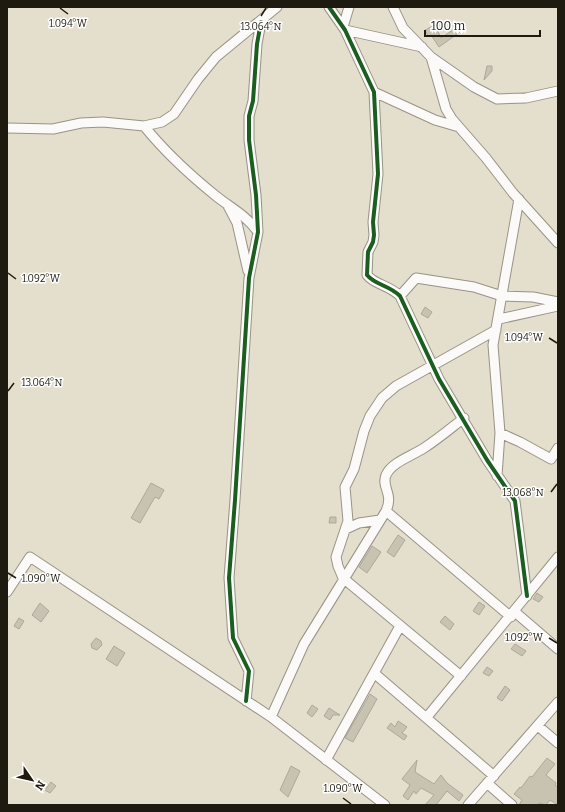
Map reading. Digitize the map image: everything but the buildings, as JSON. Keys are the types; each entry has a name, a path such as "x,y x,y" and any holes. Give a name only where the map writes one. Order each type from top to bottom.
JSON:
{"street":[{"path":"7,128 53,129 81,123 103,122 144,126 162,122 174,114 216,58 261,22 277,7"},
{"path":"329,7 344,28 374,92 378,174 373,222 374,235 373,242 368,252 366,272 370,278 393,288 400,296 432,367 464,418 497,476 515,501 527,596"},
{"path":"344,28 349,7"},
{"path":"393,7 402,28 431,58 474,87 497,99 526,98 558,91"},
{"path":"246,701 249,671 233,638 228,578 235,500 249,278 258,232 256,195 249,140 249,122 254,90 257,44 261,22"},
{"path":"344,28 422,47"},
{"path":"431,58 446,108 459,127 558,243"},
{"path":"374,92 435,120 459,127"},
{"path":"144,126 164,150 226,203 247,218 258,232"},
{"path":"497,476 500,433 493,346 499,319 519,199"},
{"path":"226,203 237,223 249,278"},
{"path":"400,296 416,278 474,287 502,296 534,297 558,302"},
{"path":"499,319 558,306"},
{"path":"461,676 343,578 336,557 346,529 348,511 344,495 345,486 354,469 364,431 370,416 382,398 396,386 432,367 479,338 496,330"},
{"path":"270,717 304,644 343,578 386,511 389,504 390,495 385,484 386,476 392,467 423,448 464,418"},
{"path":"500,433 551,459 557,450"},
{"path":"386,511 558,649"},
{"path":"346,529 359,523 380,520"},
{"path":"7,592 30,557 270,717 385,805"},
{"path":"426,717 513,614 558,557"},
{"path":"326,760 400,626"},
{"path":"374,673 494,776"},
{"path":"468,805 558,702"},
{"path":"538,726 558,743"},
{"path":"488,783 512,805"}],"cycle path":[{"path":"329,7 345,30 374,92 378,174 373,222 374,235 373,242 368,252 367,275 374,281 391,289 400,296 439,379 487,460 515,501 527,596"},
{"path":"246,701 249,671 233,638 229,578 249,278 258,232 256,195 249,140 249,116 253,101 257,44 261,22"}]}
